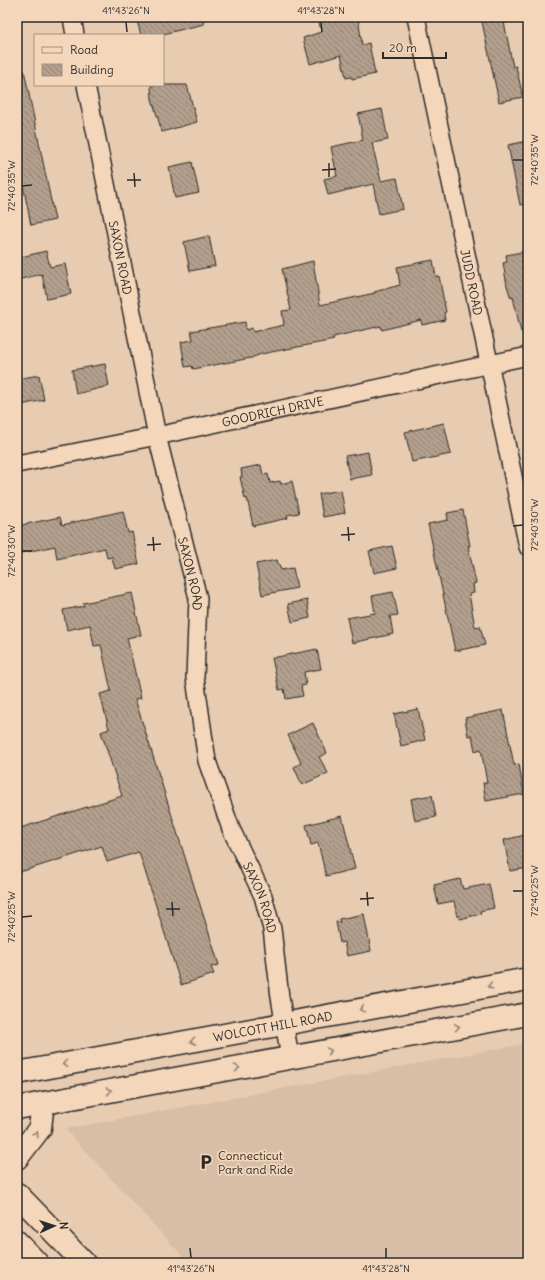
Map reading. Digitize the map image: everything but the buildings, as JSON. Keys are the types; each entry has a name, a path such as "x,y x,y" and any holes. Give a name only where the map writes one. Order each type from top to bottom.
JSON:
{"main road":[{"name":"WOLCOTT HILL ROAD","path":"17,1073 528,979"},
{"path":"17,1108 528,1014"},
{"path":"17,1158 40,1128 43,1104"},
{"path":"17,1194 84,1263"},
{"path":"17,1242 37,1263"}],"street":[{"path":"72,17 75,34"},
{"name":"JUDD ROAD","path":"416,17 528,546"},
{"name":"SAXON ROAD","path":"86,86 157,436 198,598 195,678 207,761 231,829 263,896 272,929 284,1024 290,1058"},
{"name":"GOODRICH DRIVE","path":"17,464 157,436 528,356"}],"shaded area":[{"path":"528,1043 528,1263 189,1263 65,1129"}],"place":[{"name":"Connecticut Park and Ride","path":"206,1162"}]}
